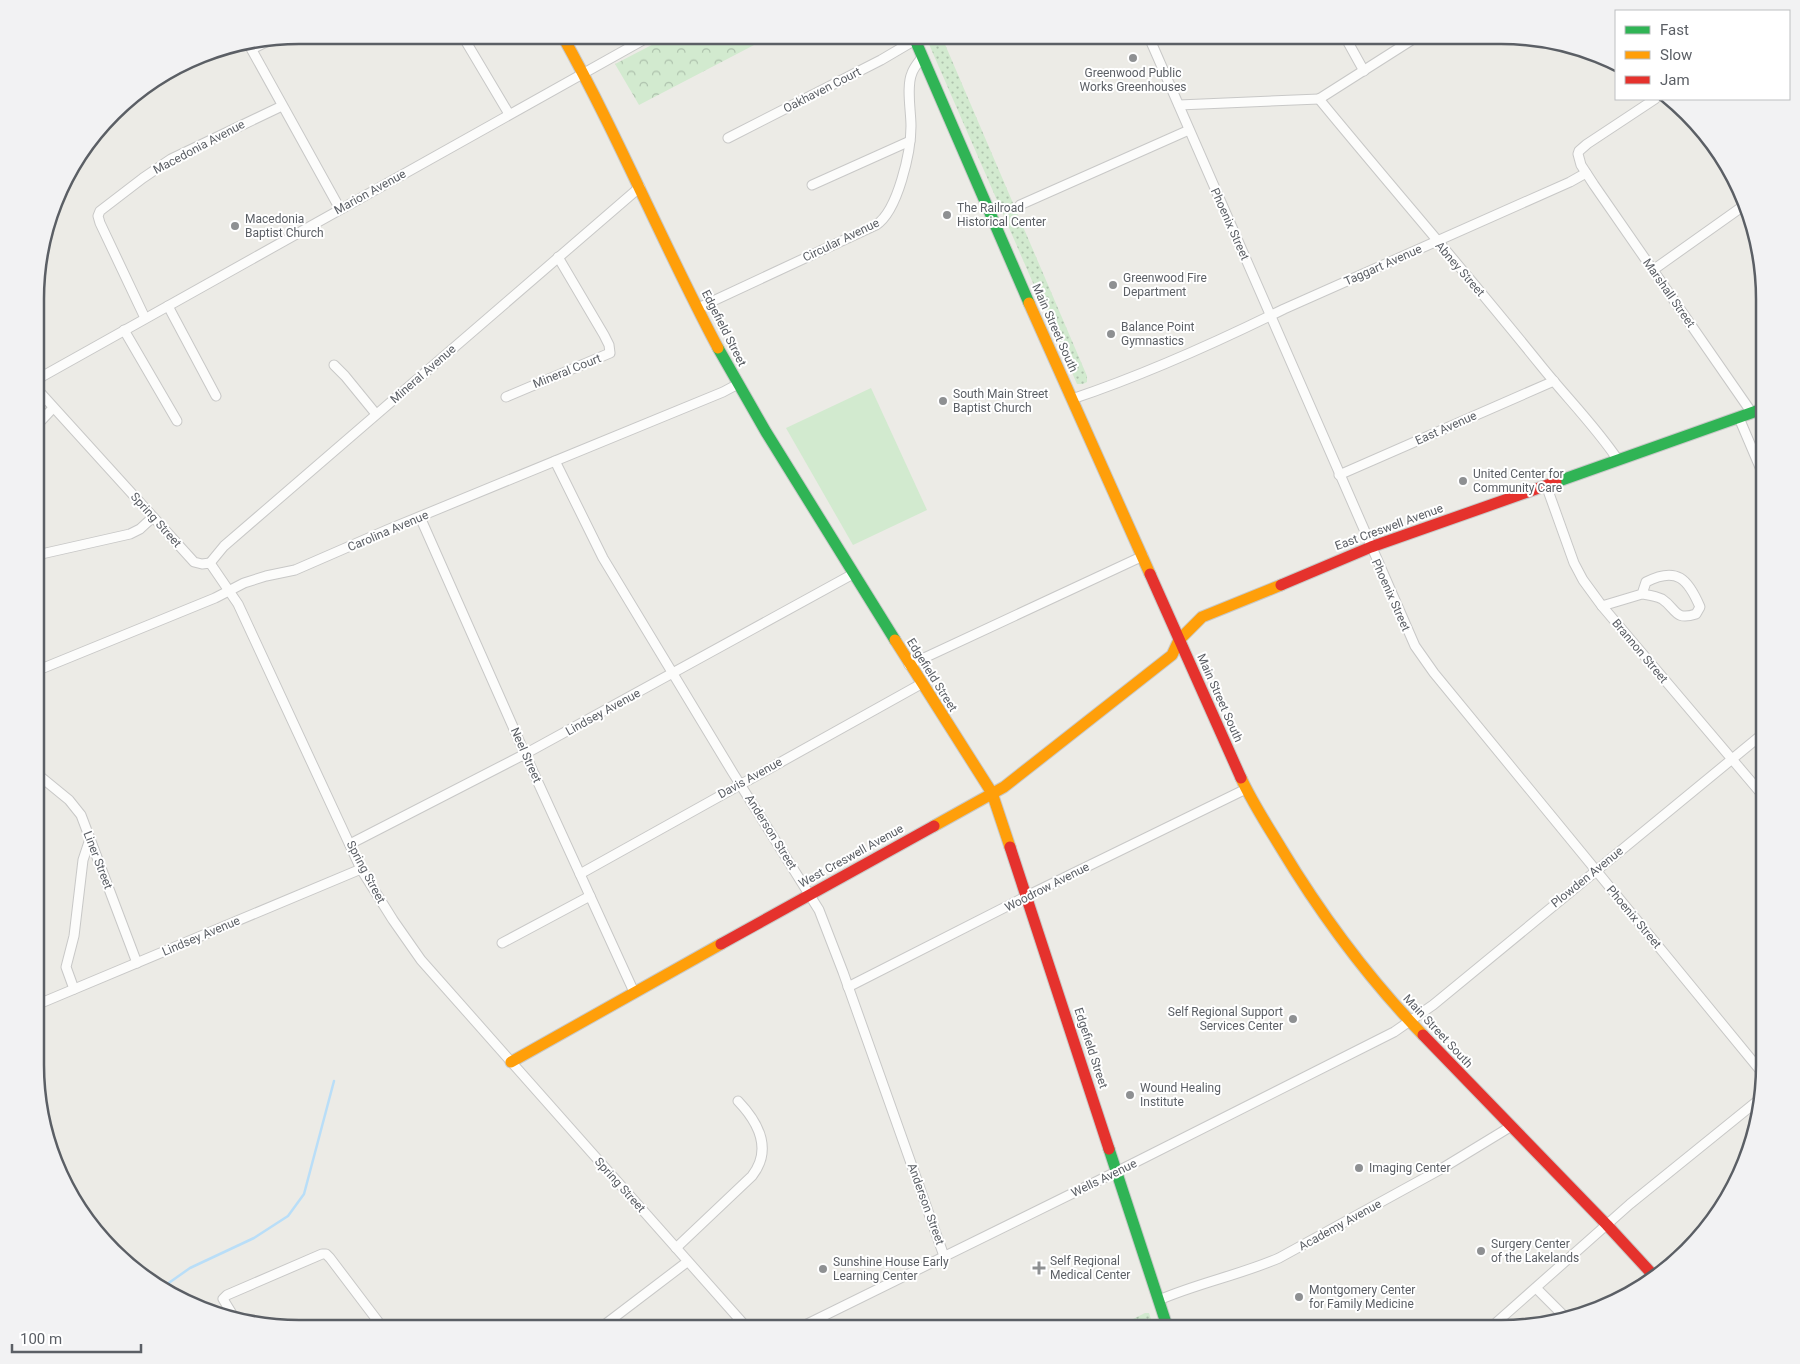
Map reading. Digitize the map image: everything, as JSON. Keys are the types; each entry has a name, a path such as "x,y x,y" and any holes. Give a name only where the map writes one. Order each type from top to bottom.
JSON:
{"street":[{"path":"467,44 509,114"},
{"name":"Edgefield Street","path":"567,44 584,73 698,308 738,384 921,684 992,794 1165,1320"},
{"name":"Marion Avenue","path":"44,377 145,318 636,44"},
{"name":"Oakhaven Court","path":"728,138 881,60 905,44"},
{"name":"Main Street South","path":"917,44 1072,400 1246,789 1272,834 1331,926 1379,988 1510,1127 1608,1225 1650,1272"},
{"name":"Phoenix Street","path":"1152,44 1370,547 1408,633 1422,658 1756,1065"},
{"path":"1349,44 1364,71"},
{"path":"1179,105 1319,99 1406,44"},
{"path":"251,49 340,209"},
{"name":"Circular Avenue","path":"698,308 881,222 887,216 892,207 908,156 911,73 922,57"},
{"name":"Abney Street","path":"1319,99 1602,438 1618,460"},
{"path":"1586,173 1579,161 1578,154 1582,148 1653,100"},
{"name":"Macedonia Avenue","path":"145,318 100,223 98,216 102,208 171,159 282,106"},
{"path":"1020,205 1189,130"},
{"path":"812,185 910,141"},
{"name":"Taggart Avenue","path":"1072,400 1130,378 1586,173"},
{"name":"Marshall Street","path":"1586,173 1752,413"},
{"name":"Mineral Avenue","path":"210,564 224,546 640,187"},
{"path":"1653,270 1740,208"},
{"name":"Mineral Court","path":"506,397 610,353 604,335 558,257"},
{"path":"168,306 216,396"},
{"path":"124,330 177,421"},
{"path":"334,365 376,414"},
{"name":"East Avenue","path":"1339,475 1554,381"},
{"name":"Carolina Avenue","path":"44,668 253,580 295,570 354,546 387,530 723,392 738,384"},
{"name":"Spring Street","path":"44,397 194,562 210,564 230,591 238,604 362,868 392,920 420,960 740,1320"},
{"path":"44,418 53,408"},
{"name":"East Creswell Avenue","path":"1179,640 1202,617 1370,547 1756,411"},
{"path":"1739,418 1756,458"},
{"name":"Anderson Street","path":"555,461 603,558 823,918 944,1256"},
{"name":"Brannon Street","path":"1546,485 1574,563 1583,580 1602,606 1756,787"},
{"path":"44,553 130,534 140,529 152,517"},
{"name":"Neel Street","path":"420,518 634,992"},
{"path":"910,665 1142,556"},
{"name":"Lindsey Avenue","path":"350,844 525,754 853,574"},
{"path":"1602,606 1642,594 1660,598 1681,617 1696,614 1700,607 1693,591 1679,576 1668,574 1658,576 1646,582 1642,594"},
{"name":"West Creswell Avenue","path":"511,1062 1004,787 1172,655 1179,640"},
{"name":"Davis Avenue","path":"580,874 921,684"},
{"name":"Plowden Avenue","path":"1409,1021 1433,1005 1756,739"},
{"name":"Liner Street","path":"44,780 74,804 80,815 137,963"},
{"name":"Woodrow Avenue","path":"848,987 1246,789"},
{"path":"74,989 66,967 74,936 84,860 90,839"},
{"name":"Lindsey Avenue","path":"44,1002 362,868"},
{"path":"502,943 590,896"},
{"name":"Wells Avenue","path":"815,1320 1394,1032 1409,1021"},
{"path":"676,1248 752,1176 758,1168 762,1150 759,1131 753,1118 738,1101"},
{"path":"1499,1320 1630,1204 1753,1105"},
{"name":"Academy Avenue","path":"1159,1300 1177,1292 1253,1269 1280,1258 1441,1169 1510,1127"},
{"path":"230,1311 223,1299 227,1295 318,1255 326,1254 377,1320"},
{"path":"611,1320 687,1262"},
{"path":"1536,1288 1561,1313"}],"green space":[{"path":"654,44 756,44 639,105 615,64"},
{"path":"929,44 945,44 1087,376 1087,382 1077,384"},
{"path":"871,388 927,510 853,545 786,428"},
{"path":"1149,1313 1151,1320 1131,1320"}],"waterway":[{"path":"168,1284 190,1268 254,1238 288,1216 304,1194 334,1081"}],"traffic: fast":[{"path":"917,44 1029,303"},
{"path":"718,348 766,432 895,640"},
{"path":"1556,482 1756,411"},
{"path":"1109,1149 1165,1320"}],"traffic: slow":[{"path":"567,44 603,112 678,270 718,348"},
{"path":"1029,303 1150,574"},
{"path":"934,826 1004,787 1172,655 1179,640 1202,617 1281,585"},
{"path":"895,640 992,793 1010,847"},
{"path":"1241,778 1270,831 1329,922 1383,991 1423,1035"},
{"path":"511,1062 721,944"}],"traffic: jam":[{"path":"1281,585 1371,547 1556,482"},
{"path":"1150,574 1241,778"},
{"path":"721,944 934,826"},
{"path":"1010,847 1109,1149"},
{"path":"1423,1035 1650,1272"}],"place":[{"name":"Greenwood Public Works Greenhouses","path":"1133,58"},
{"name":"The Railroad Historical Center","path":"947,215"},
{"name":"Macedonia Baptist Church","path":"235,226"},
{"name":"Greenwood Fire Department","path":"1113,285"},
{"name":"Balance Point Gymnastics","path":"1111,334"},
{"name":"South Main Street Baptist Church","path":"943,401"},
{"name":"United Center for Community Care","path":"1463,481"},
{"name":"Self Regional Support Services Center","path":"1293,1019"},
{"name":"Wound Healing Institute","path":"1130,1095"},
{"name":"Imaging Center","path":"1359,1168"},
{"name":"Surgery Center of the Lakelands","path":"1481,1251"},
{"name":"Self Regional Medical Center","path":"1039,1268"},
{"name":"Sunshine House Early Learning Center","path":"823,1269"},
{"name":"Montgomery Center for Family Medicine","path":"1299,1297"}]}
